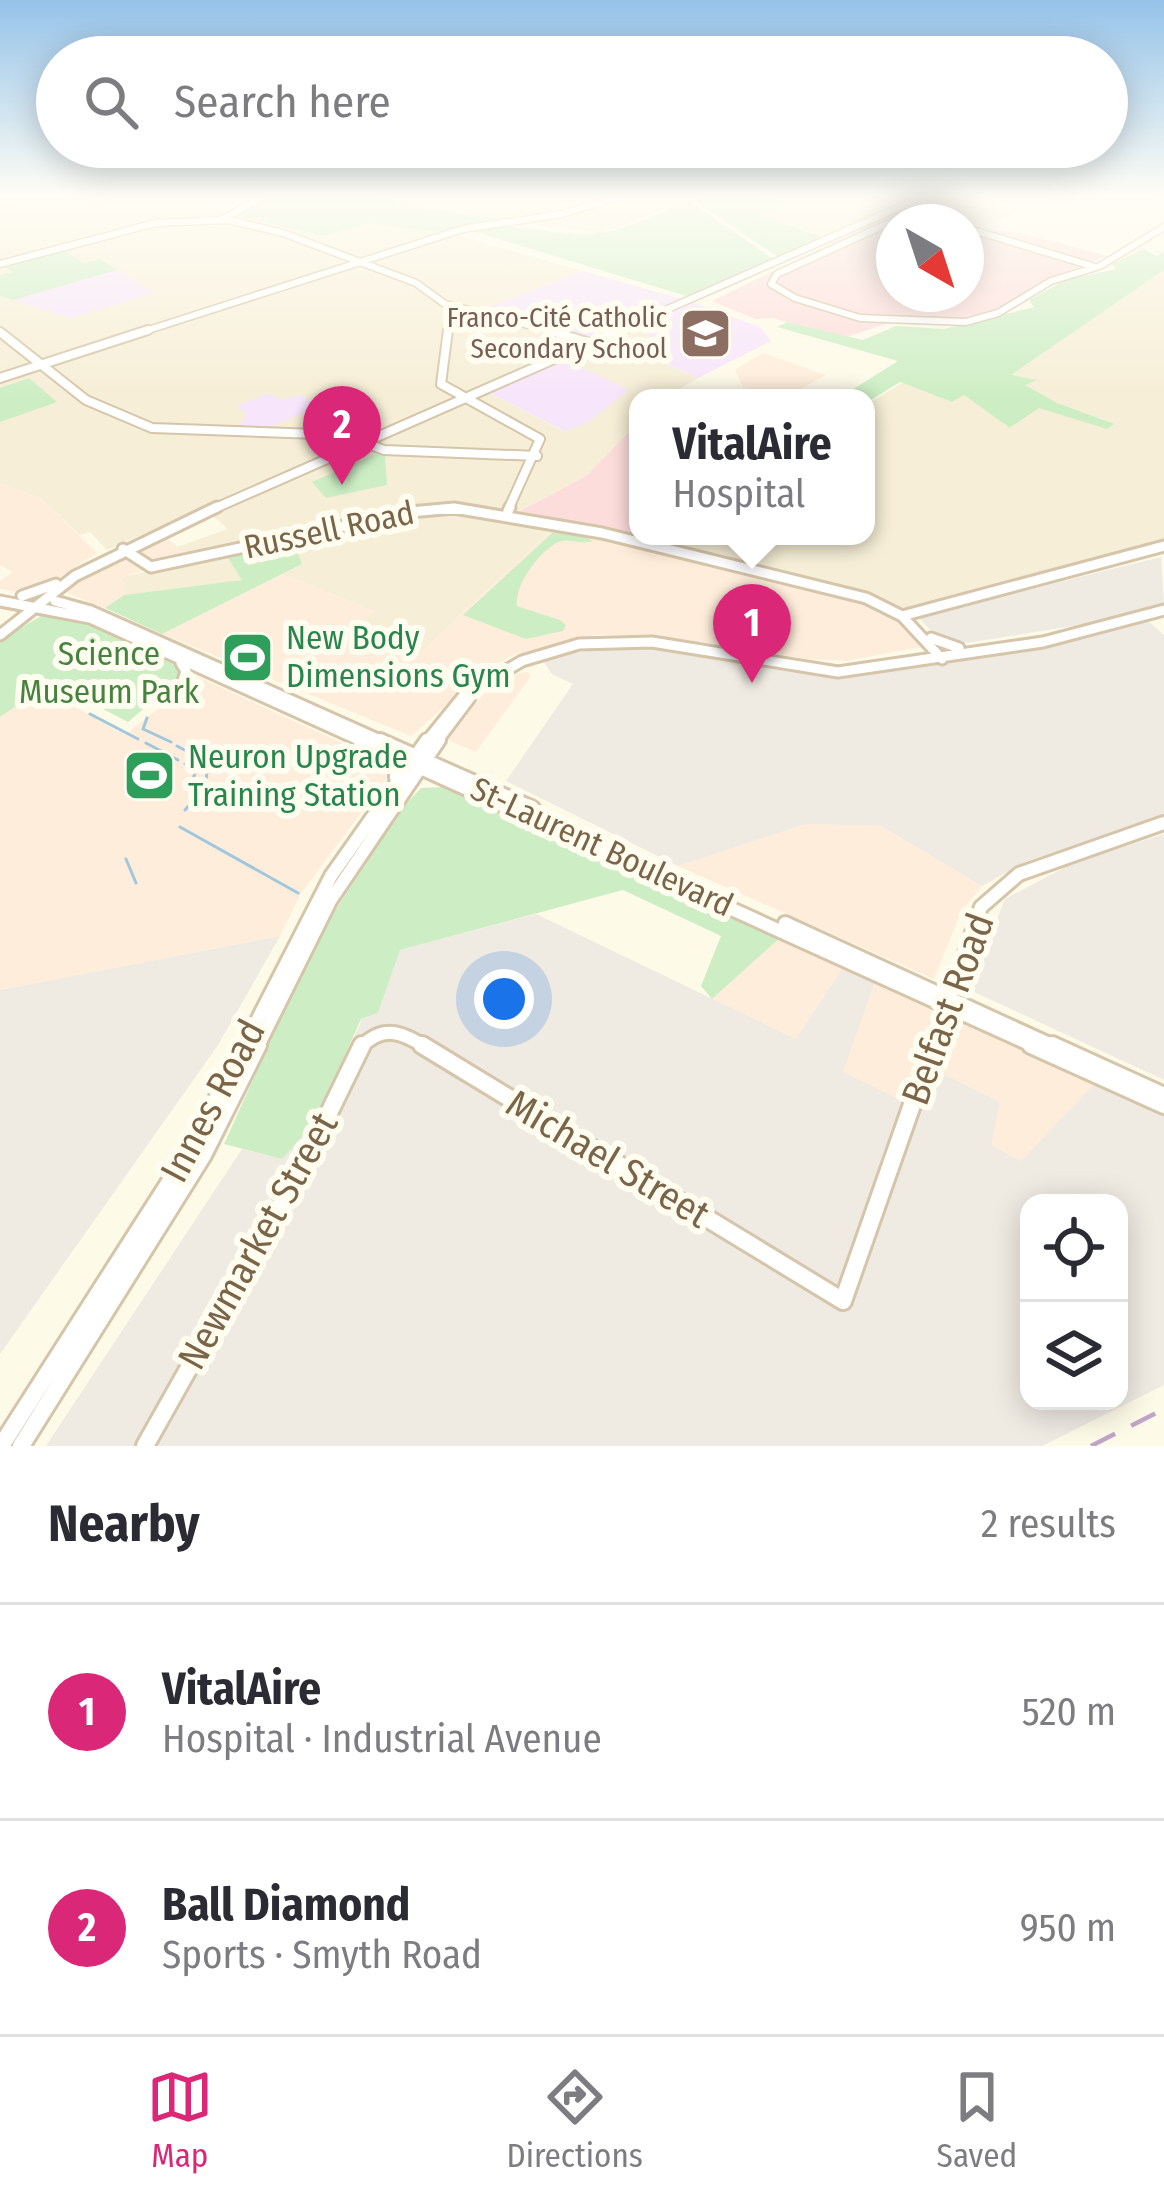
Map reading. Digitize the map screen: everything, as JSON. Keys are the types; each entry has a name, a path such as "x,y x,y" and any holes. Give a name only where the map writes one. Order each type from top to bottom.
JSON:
{"street":[{"path":"0,378 353,264"},
{"path":"362,264 416,283 424,296 455,310 538,325 590,343"},
{"path":"18,599 590,343 787,264"},
{"path":"794,264 777,274 772,286 838,313 901,324 983,318 1052,281 1103,264"},
{"path":"1085,264 1097,268"},
{"path":"455,310 450,314 441,384 538,436 535,456 506,516"},
{"path":"0,332 86,400 152,428 316,434 384,450 535,456"},
{"name":"Russell Road","path":"123,549 152,567 424,509 506,516 629,541"},
{"name":"Russell Road","path":"646,545 757,568 866,598 902,616 939,655"},
{"path":"902,616 1164,546"},
{"path":"4,632 60,584"},
{"path":"24,618 68,608 60,584"},
{"path":"0,597 42,602"},
{"path":"18,599 24,618"},
{"name":"St-Laurent Boulevard","path":"42,602 68,608 397,743 453,779 614,848"},
{"name":"St-Laurent Boulevard","path":"68,608 361,739 478,781 1164,1100"},
{"path":"397,743 419,736 485,683 532,657 579,644 652,642 838,672 1047,639 1164,610"},
{"path":"923,633 959,648"},
{"path":"910,657 925,648 923,633"},
{"path":"724,653 822,665 1047,639"},
{"path":"169,655 186,670 182,684"},
{"path":"418,759 485,683"},
{"path":"418,759 444,715"},
{"path":"361,739 392,764 396,778"},
{"path":"436,741 445,757 478,781"},
{"name":"Innes Road","path":"1,1446 194,1146 305,922 396,778 418,759"},
{"name":"Innes Road","path":"21,1446 203,1155 323,911 418,759"},
{"path":"398,794 423,776 453,779"},
{"name":"Belfast Road","path":"843,1301 981,907 1018,874 1164,824"},
{"path":"958,966 939,982 916,986 938,1029 955,1017 979,1014"},
{"path":"958,966 962,992 979,1014"},
{"name":"Michael Street","path":"370,1036 401,1032 843,1301"},
{"name":"Newmarket Street","path":"146,1446 370,1036"}],"shaded area":[{"path":"0,264 560,264 583,271 477,312 583,342 107,550 90,532 80,535 40,498 0,483"},
{"path":"787,264 876,264 876,312 984,312 984,264 1085,264 985,316 943,323 892,322 843,338 773,318 756,319 712,301"},
{"path":"117,270 154,293 71,318 13,300"},
{"path":"1164,270 1164,540 903,610 863,591 677,545 875,545 875,400 902,383 952,402 964,395 1011,428 1038,408 1047,408 1004,383"},
{"path":"583,271 682,299 588,340 528,320 476,312"},
{"name":"Franco-Cité Catholic Secondary School","path":"692,302 760,327 771,341 698,378 646,355 660,348 638,325"},
{"path":"638,325 660,348 647,356 698,378 679,389 629,389 629,432 586,476 515,514 454,506 189,556 177,547 228,529 212,515 488,392 563,431 628,390 563,359 596,344 629,359 644,351 613,337"},
{"path":"763,353 826,375 800,389 748,389 735,370"},
{"path":"563,359 629,390 587,423 564,431 488,392"},
{"path":"269,393 281,400 301,395 319,407 261,430 237,429 247,414 236,406"},
{"path":"629,432 629,534 515,514 586,476"},
{"path":"0,483 40,498 97,553 44,587 23,593 0,589 0,581 13,572 0,565"},
{"path":"464,512 553,528 415,658 354,623 374,611 282,574 302,564 248,566 245,551 406,515"},
{"path":"553,528 629,541 629,545 652,545 864,601 905,624 921,647 846,661 651,635 594,635 513,655 486,670 411,736 162,634 282,574 376,612 355,624 415,658"},
{"path":"164,536 189,556 123,577 124,595 105,608 67,593 74,581"},
{"path":"226,555 243,580 124,595 122,577"},
{"path":"1161,557 1164,604 1112,620 953,645 942,642 918,617"},
{"path":"1149,622 1164,635 1164,815 1027,861 982,886 881,826 806,824 678,866 506,781 573,684 552,674 543,661 573,653 627,646 832,677 936,665"},
{"path":"527,672 531,676 476,752 447,740 485,692 510,675"},
{"path":"198,677 364,753 389,775 300,895 280,936 0,990 0,717 42,688 125,735"},
{"path":"806,824 881,826 982,886 961,912 934,979 678,866"},
{"path":"1164,834 1164,1080 970,990 1005,899 1071,864"},
{"path":"536,914 796,1039 844,966 875,981 843,1072 902,1101 917,1061 1000,1102 991,1145 1021,1161 1096,1082 1164,1113 1164,1385 1128,1403 1128,1194 1020,1194 1020,1410 1114,1410 1042,1446 46,1446 242,1149 282,1159 333,1086 362,1019 378,1013 400,950"},
{"path":"280,936 218,1045 0,1354 0,990"},
{"path":"781,937 844,966 796,1039 712,999"},
{"path":"875,981 1096,1082 1021,1161 990,1145 1000,1102 918,1062 902,1102 842,1072"}],"green space":[{"path":"4,264 108,264 117,270 13,300 0,296 0,275 12,272"},
{"path":"582,264 760,264 686,296"},
{"path":"1112,264 1164,264 1164,270 1011,375 1037,380 1025,385 1057,403 1114,424 1107,429 1039,408 1010,428 964,395 952,402 900,382 875,397 875,389 853,389 898,361 777,327 787,322 863,340 896,326 944,329 1034,307 1029,300 1065,280 1116,269"},
{"path":"29,378 57,402 0,422 0,388"},
{"path":"385,454 387,485 326,498 312,482"},
{"path":"552,533 578,534 593,541 560,541 549,548 524,579 517,606 560,620 566,625 563,631 526,639 463,615"},
{"path":"245,551 248,565 298,554 302,564 162,634 105,608 124,595 242,580 226,555"},
{"name":"Science Museum Park","path":"46,613 76,619 181,668 180,678 128,722 51,682 0,717 0,640"},
{"path":"442,787 781,937 712,999 701,986 721,936 623,890 400,950 378,1013 361,1019 316,1121 282,1159 224,1144 316,940 401,809 421,788"}],"waterway":[{"path":"90,714 138,739"},
{"path":"147,718 143,729 171,742"},
{"path":"146,743 178,760"},
{"path":"177,746 194,755"},
{"path":"185,764 195,773 190,789"},
{"path":"185,810 206,786 207,767"},
{"path":"180,827 298,893"},
{"path":"126,859 136,883"}],"railway":[{"path":"1091,1446 1164,1409"}],"place":[{"name":"Franco-Cité Catholic Secondary School","path":"706,334"},
{"name":"Ball Diamond","path":"342,485"},
{"name":"New Body Dimensions Gym","path":"247,657"},
{"name":"VitalAire","path":"752,683"},
{"name":"Neuron Upgrade Training Station","path":"149,776"}]}
